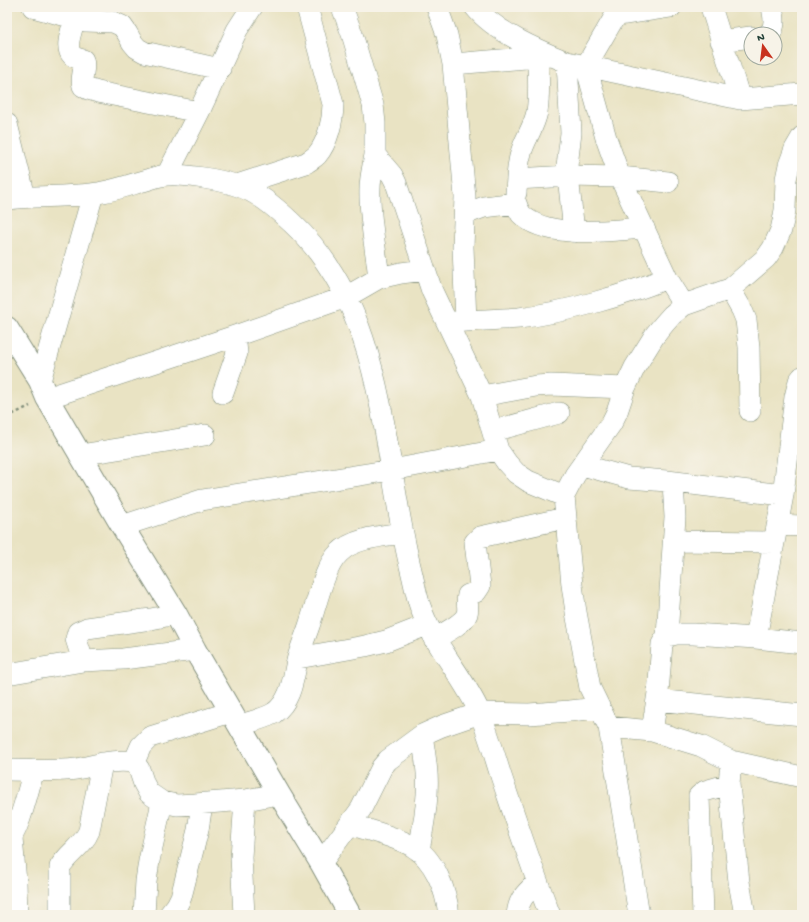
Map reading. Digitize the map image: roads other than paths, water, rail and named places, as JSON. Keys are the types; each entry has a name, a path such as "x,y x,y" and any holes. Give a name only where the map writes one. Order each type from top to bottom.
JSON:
{"street":[{"path":"33,7 83,15 113,22 122,26 137,48 144,52 220,69"},
{"path":"167,175 220,69 237,30 252,7"},
{"path":"237,185 306,163 316,156 324,144 333,116 333,104 306,7"},
{"path":"342,7 352,34 373,105 375,124 375,155 370,188 370,208 377,254 378,278"},
{"path":"437,7 447,35 453,64 465,197 457,322 496,441 507,463 516,473 528,481 564,496"},
{"path":"475,7 500,30 560,60 740,100 802,94"},
{"path":"644,228 574,232 541,226 530,221 520,213 516,203 519,160 521,151 537,114 539,93 560,60 620,15 671,7"},
{"path":"711,7 740,100"},
{"path":"772,7 775,20 774,26"},
{"path":"83,15 69,43 69,50 73,56 83,60 85,66 81,81 83,86 98,92 199,112"},
{"path":"721,41 743,38"},
{"path":"453,64 560,60"},
{"path":"560,60 571,133 567,159 574,232"},
{"path":"560,60 606,138 620,177 668,278 684,306"},
{"path":"7,124 16,198 93,194 167,175 186,176 237,185 259,196 271,205 307,238 325,261 352,309 373,369 402,533 419,604 431,632 461,678 480,713 537,882 550,915"},
{"path":"639,915 609,727 598,708 590,688 576,612 565,518 564,496 582,465 611,424 617,412 625,388 655,335 672,315 684,306 730,289 766,258 781,230 785,210 786,178 795,149 802,137"},
{"path":"375,155 392,175 396,183 420,253 424,270 437,303 457,322 520,318 566,309 645,287 668,278"},
{"path":"517,179 568,176 620,177 668,182"},
{"path":"43,389 93,194"},
{"path":"465,214 484,207 516,203"},
{"path":"43,389 235,336 346,297 378,278 424,270"},
{"path":"730,289 746,320 749,347 750,412"},
{"path":"7,328 80,455 176,614 195,650 279,794 321,862 350,915"},
{"path":"223,393 237,353 235,336"},
{"path":"756,638 783,495 795,397 799,381 802,377"},
{"path":"482,396 536,386 551,385 625,388"},
{"path":"122,526 202,500 392,470 496,441 559,413"},
{"path":"80,455 204,435"},
{"path":"582,465 629,478 783,495"},
{"path":"652,731 657,700 662,644 667,636 675,517 673,482"},
{"path":"298,658 365,646 456,625 467,615 468,609 466,602 468,595 476,592 480,586 475,542 480,537 565,518"},
{"path":"674,541 776,534 802,526"},
{"path":"134,762 141,746 150,737 236,719 274,713 288,696 292,686 298,658 325,577 338,553 349,545 376,536 402,533"},
{"path":"83,661 76,639 78,632 87,628 176,614"},
{"path":"667,636 677,634 756,638 802,643"},
{"path":"7,674 83,661 131,658 195,650"},
{"path":"657,700 802,715"},
{"path":"321,862 361,810 382,767 388,760 422,735 442,726 480,713 544,713 598,708"},
{"path":"609,727 652,731 701,746 731,761 802,777"},
{"path":"419,851 427,790 427,773 422,735"},
{"path":"7,770 55,771 76,769 122,760 134,762 139,769 144,784 150,793 162,802 177,805 202,804 245,800 279,794"},
{"path":"731,761 729,784 739,882 745,915"},
{"path":"60,915 60,867 64,861 86,840 89,832 102,763"},
{"path":"17,915 16,882 10,840 18,826 34,770"},
{"path":"703,915 698,802 699,796 705,791 729,784"},
{"path":"244,915 241,857 245,800"},
{"path":"144,915 146,880 149,861 162,802"},
{"path":"169,915 181,897 198,830 202,804"},
{"path":"350,824 400,841 419,851 431,864 441,884 448,904 449,915"},
{"path":"517,915 518,904 537,882"}]}
